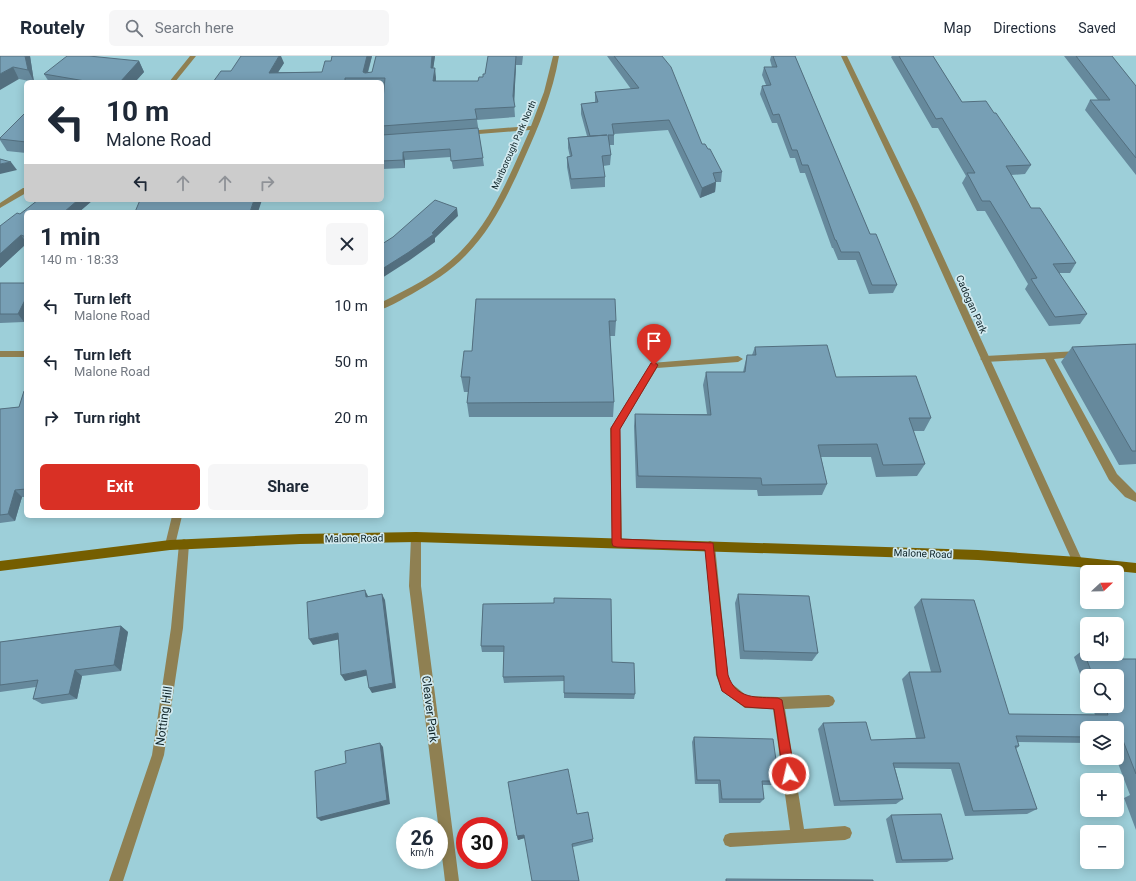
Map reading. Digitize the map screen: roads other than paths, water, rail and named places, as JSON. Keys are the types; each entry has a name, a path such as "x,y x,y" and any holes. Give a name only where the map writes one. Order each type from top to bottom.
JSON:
{"main road":[{"name":"Malone Road","path":"0,566 184,544 300,539 416,537 978,555 1078,562 1136,568"}],"street":[{"path":"174,80 193,56"},
{"name":"Marlborough Park North","path":"384,305 440,273 463,253 484,230 510,184 534,128 552,81 556,56"},
{"name":"Cadogan Park","path":"844,56 915,204 1078,562"},
{"path":"461,134 534,128"},
{"path":"0,206 24,191"},
{"path":"0,354 24,354"},
{"path":"986,359 1090,354"},
{"path":"1047,355 1113,477 1129,494 1136,498"},
{"path":"617,543 615,428 654,365 738,359"},
{"path":"170,545 177,518"},
{"name":"Cleaver Park","path":"416,537 415,586 452,881"},
{"name":"Notting Hill","path":"116,881 158,755 177,628 184,544"},
{"path":"710,546 722,675 726,687 745,702 778,703 829,701"},
{"path":"778,703 798,836"},
{"path":"730,840 845,833"}]}
